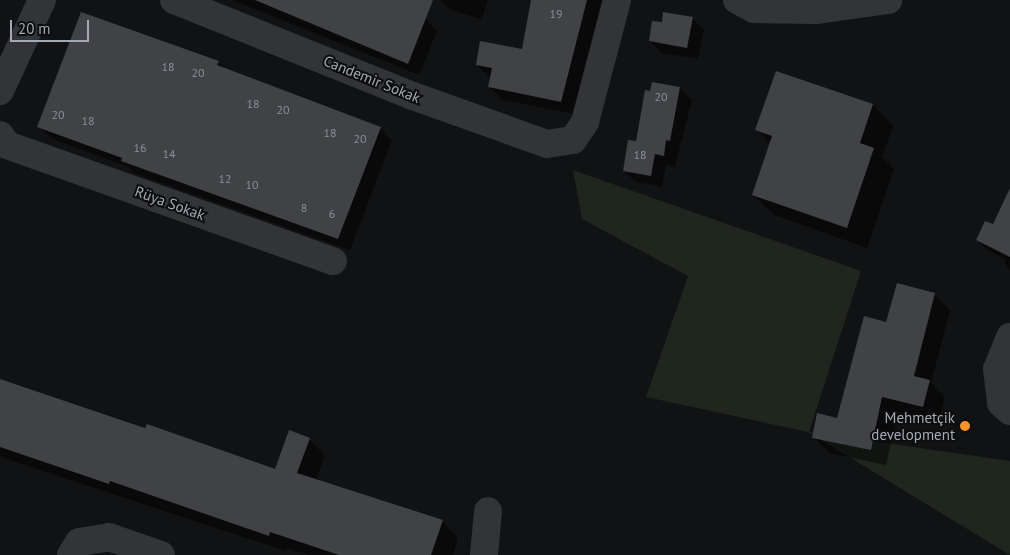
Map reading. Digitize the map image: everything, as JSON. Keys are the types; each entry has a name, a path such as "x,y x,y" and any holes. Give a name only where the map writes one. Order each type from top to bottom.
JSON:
{"street":[{"path":"0,91 42,0"},
{"name":"Candemir Sokak","path":"174,0 414,96 547,144 573,140 585,122 617,0"},
{"path":"737,0 754,8 817,10 888,0"},
{"name":"Rüya Sokak","path":"4,140 333,261"},
{"path":"1010,337 997,369 1001,403 1010,411"},
{"path":"484,555 488,511"},
{"path":"71,555 79,542 109,537 161,555"}],"shaded area":[{"path":"573,170 861,271 809,432 1010,461 1010,555 808,432 646,397 688,276 582,219"}],"building":[{"path":"255,0 433,0 408,64"},
{"path":"531,0 587,0 561,102 488,87 492,68 476,65 480,41 522,49"},
{"path":"81,12 219,61 217,65 381,127 338,239 121,161 122,158 37,127"},
{"path":"663,12 693,17 687,48 649,41 652,21 662,22"},
{"path":"776,71 873,104 860,143 874,148 847,228 752,195 772,136 755,130"},
{"path":"652,82 680,87 670,141 666,140 664,156 655,154 651,176 623,171 628,140 636,141 645,90 650,91"},
{"path":"1010,188 1010,257 976,240 985,221 993,224"},
{"path":"897,283 935,293 914,376 930,380 923,407 882,397 871,450 812,438 817,413 837,418 864,316 886,322"},
{"path":"0,379 145,428 147,424 275,469 289,430 310,438 297,473 443,520 431,555 339,555 270,532 269,536 110,481 109,484 0,447"}],"place":[{"name":"Mehmetçik development","path":"965,426"}]}
